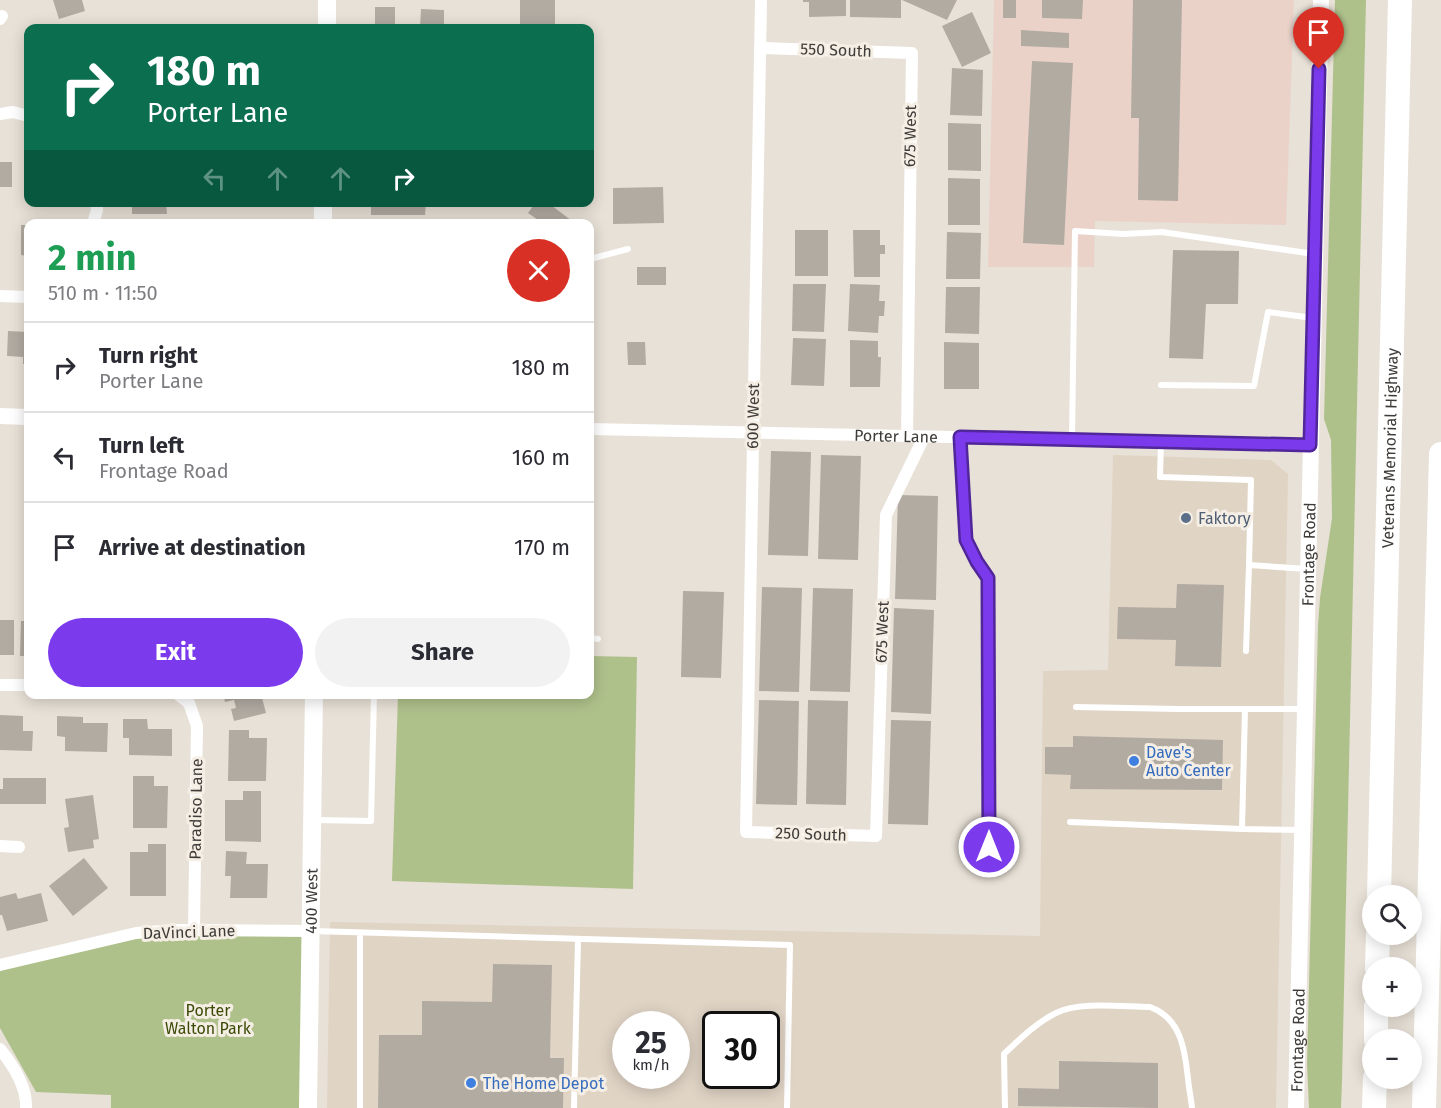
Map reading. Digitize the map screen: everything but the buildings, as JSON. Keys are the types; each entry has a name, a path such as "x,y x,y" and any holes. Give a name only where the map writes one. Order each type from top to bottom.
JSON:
{"highway":[{"name":"Veterans Memorial Highway","path":"1379,885 1400,0"},
{"path":"1424,1108 1441,454"},
{"path":"1374,1108 1375,1089"}],"main road":[{"path":"327,0 327,24"},
{"name":"400 West","path":"308,1108 314,699"}],"street":[{"name":"600 West","path":"746,832 761,0"},
{"name":"Frontage Road","path":"1296,1108 1321,0"},
{"name":"550 South","path":"760,48 912,52"},
{"name":"675 West","path":"907,436 912,52"},
{"path":"0,114 14,112 24,115"},
{"path":"0,296 24,297"},
{"path":"0,416 24,417"},
{"name":"Porter Lane","path":"594,429 1310,445"},
{"name":"675 West","path":"876,836 886,515 924,437"},
{"path":"960,437 966,540 988,578 989,847"},
{"path":"0,685 24,685"},
{"name":"Paradiso Lane","path":"184,699 189,703 197,726 194,930"},
{"name":"250 South","path":"746,832 876,836"},
{"path":"0,846 19,847"},
{"name":"DaVinci Lane","path":"0,965 136,933 194,930 309,931"},
{"path":"0,1049 5,1065 24,1092 26,1108"}],"lane":[{"path":"1072,440 1075,231 1123,234 1162,232 1315,254"},
{"path":"594,258 628,249"},
{"path":"1161,385 1254,386 1268,312 1313,318"},
{"path":"1161,442 1160,477 1251,480 1246,651"},
{"path":"1249,565 1307,569"},
{"path":"594,638 598,639"},
{"path":"311,820 371,821 374,699"},
{"path":"1076,707 1304,709"},
{"path":"1242,829 1245,709"},
{"path":"1070,822 1302,830"},
{"path":"309,931 790,945 787,1108"},
{"path":"360,933 360,1108"},
{"path":"574,1108 578,939"},
{"path":"1005,1108 1004,1054 1027,1033 1058,1012 1079,1006 1150,1007 1159,1010 1172,1021 1182,1042 1191,1108"}],"shaded area":[{"path":"994,0 1294,0 1286,225 1095,221 1094,267 988,267"},
{"path":"1113,455 1271,460 1288,474 1276,1108 327,1108 330,922 1040,936 1043,671 1108,670"}],"green space":[{"path":"1335,0 1366,0 1342,1081 1341,1108 1309,1108 1307,1064 1318,625 1332,518 1331,440 1324,419"},
{"path":"594,656 637,657 633,889 392,881 398,699 594,699"},
{"name":"Porter Walton Park","path":"309,931 308,1108 111,1108 111,1095 36,1092 0,1028 0,965 116,937"}],"place":[{"name":"Faktory","path":"1186,518"},
{"name":"Dave's Auto Center","path":"1134,761"},
{"name":"The Home Depot","path":"471,1083"}],"route":[{"path":"989,847 988,578 966,540 960,437 1310,445 1319,69"}]}
